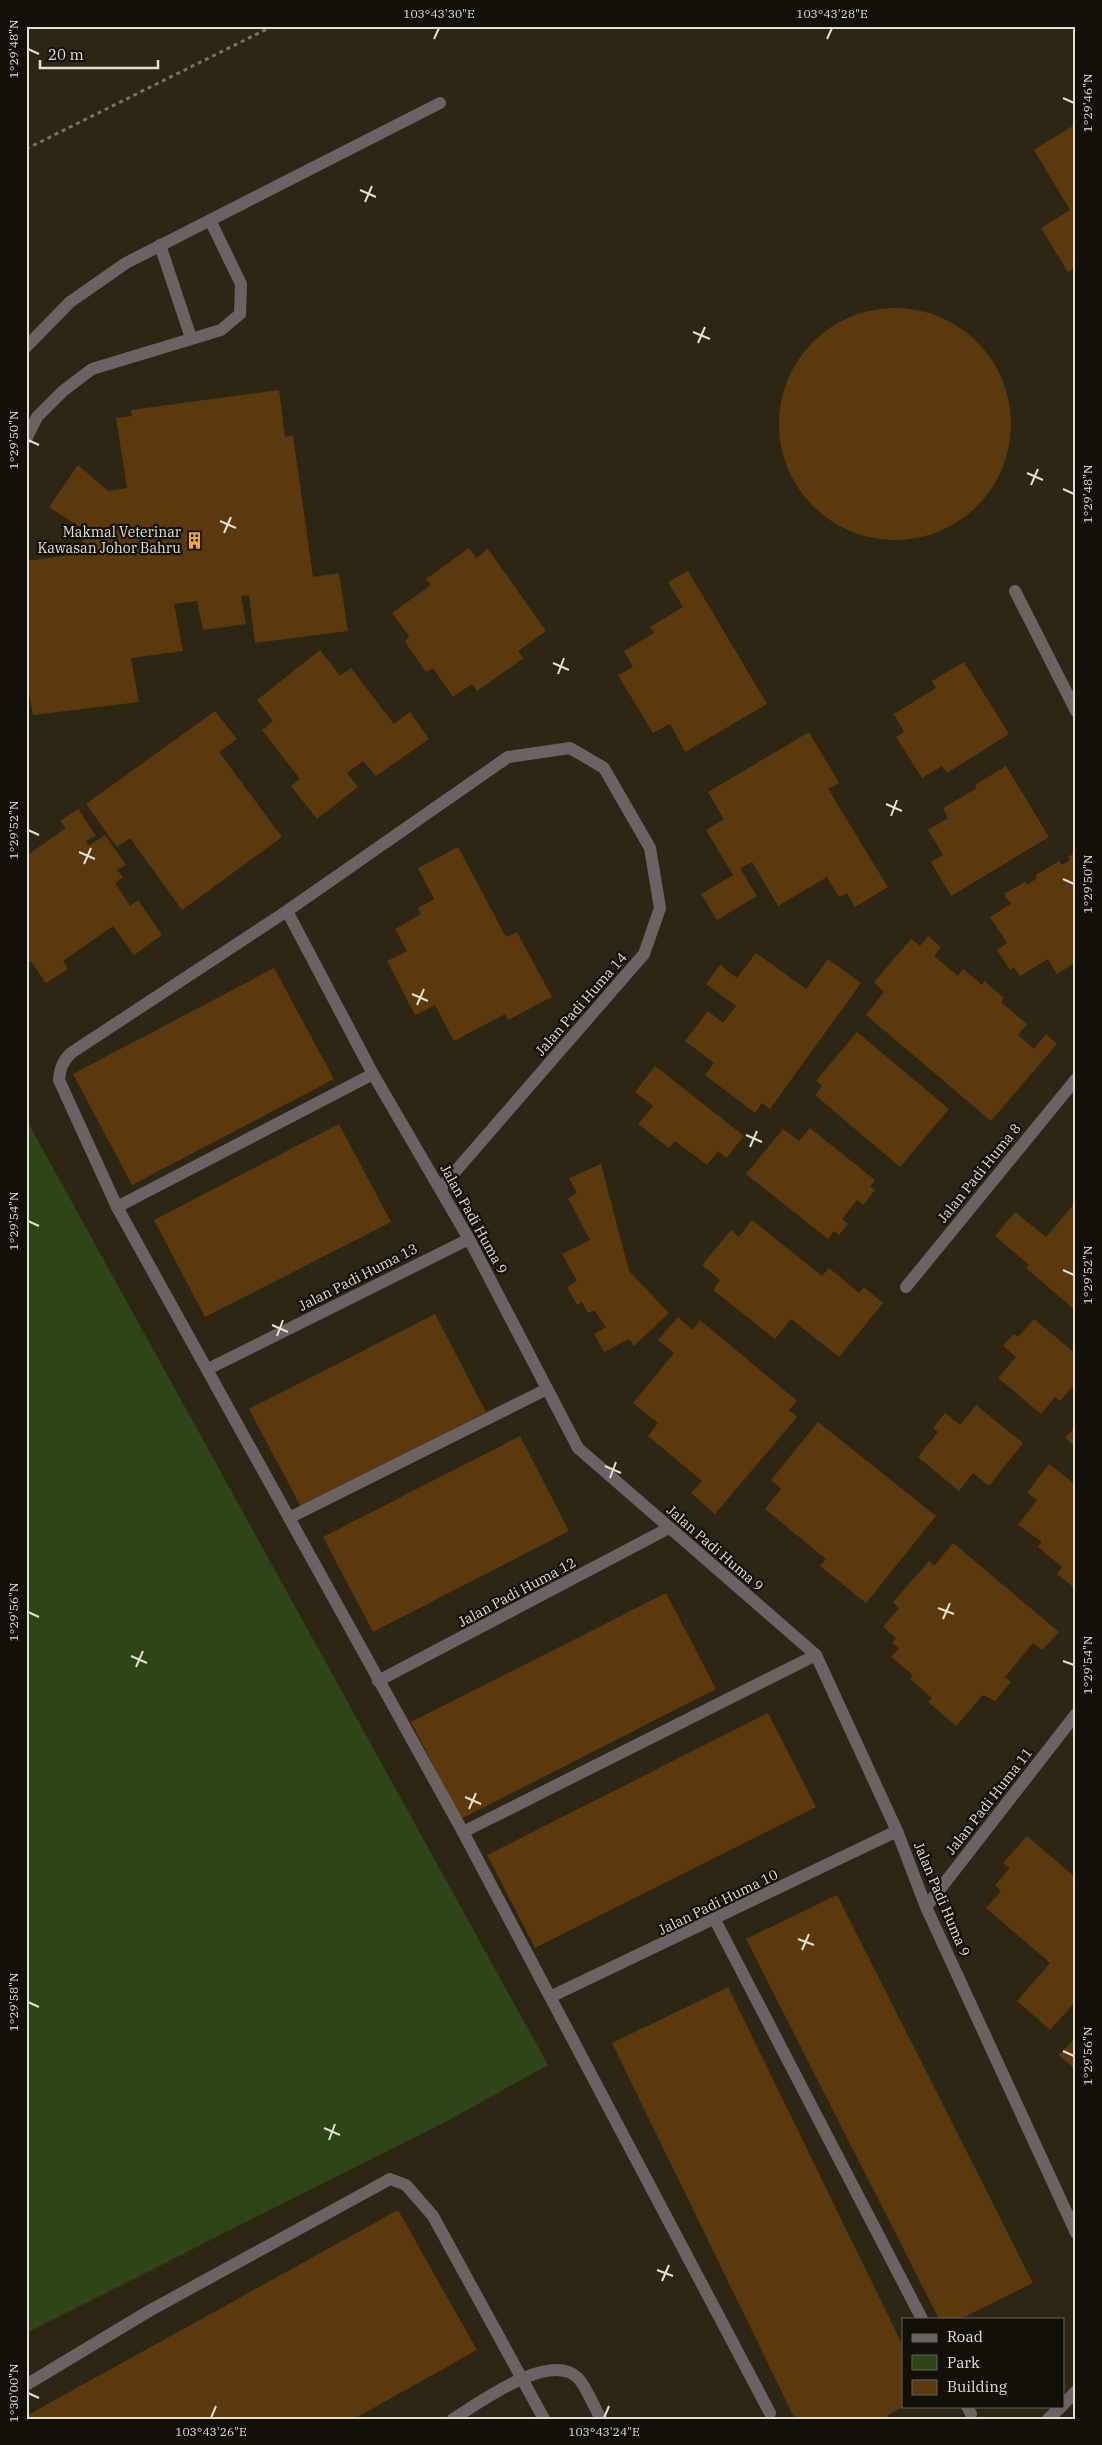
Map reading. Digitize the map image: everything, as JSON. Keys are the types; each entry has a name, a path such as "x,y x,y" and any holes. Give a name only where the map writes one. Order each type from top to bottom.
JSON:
{"street":[{"path":"26,347 70,302 126,263 440,103"},
{"path":"26,439 37,417 63,391 92,369 220,330 240,314 241,284 210,220"},
{"path":"160,245 191,338"},
{"path":"1015,592 1076,711"},
{"name":"Jalan Padi Huma 14","path":"117,1207 62,1090 59,1080 60,1069 64,1060 287,911 508,757 570,748 604,768 650,848 660,908 644,954 440,1189"},
{"name":"Jalan Padi Huma 9","path":"287,911 373,1074 469,1239 578,1448 816,1655 898,1831 926,1906 1076,2233"},
{"path":"373,1074 117,1207 463,1832 770,2413"},
{"name":"Jalan Padi Huma 8","path":"906,1287 1076,1079"},
{"name":"Jalan Padi Huma 13","path":"208,1369 469,1239"},
{"path":"289,1518 547,1388"},
{"name":"Jalan Padi Huma 12","path":"378,1681 669,1528"},
{"path":"463,1832 816,1655"},
{"name":"Jalan Padi Huma 11","path":"926,1906 1076,1714"},
{"name":"Jalan Padi Huma 10","path":"550,1997 716,1920 898,1831"},
{"path":"716,1920 921,2318"},
{"path":"26,2385 149,2311 390,2179 406,2185 433,2216 523,2377 544,2419"},
{"path":"453,2419 523,2377 554,2368 577,2377 601,2419"},
{"path":"1064,2407 1076,2391"}],"path":[{"path":"26,148 273,26"}],"green space":[{"path":"26,1119 548,2065 449,2120 26,2333"}],"building":[{"path":"1076,124 1076,267 1068,272 1041,228 1070,210 1034,150"},
{"path":"884,308 906,308 929,313 960,327 985,350 992,359 1006,390 1011,413 1009,447 997,479 985,498 969,514 960,521 929,535 906,540 884,540 861,535 830,521 805,498 798,489 784,458 779,435 779,413 784,390 798,359 821,334 830,327 861,313"},
{"name":"Makmal Veterinar Kawasan Johor Bahru","path":"279,390 285,437 293,435 313,577 339,573 348,631 255,643 249,595 241,596 246,624 203,630 197,601 174,604 183,651 131,658 139,702 33,715 26,678 26,561 84,553 81,528 49,507 78,465 108,491 127,488 116,418 132,416 131,410"},
{"path":"469,548 476,558 488,549 546,631 518,651 524,658 477,691 472,684 453,697 433,668 426,672 405,642 409,636 392,613 431,585 426,579"},
{"path":"688,571 767,704 685,752 670,724 653,733 618,675 633,667 624,651 654,633 650,627 683,607 668,582"},
{"path":"320,650 340,676 351,668 394,724 410,712 429,739 376,776 363,761 347,773 358,787 317,819 291,786 300,779 262,730 273,721 257,700"},
{"path":"964,662 1009,734 947,773 942,766 922,778 896,737 904,732 894,714 936,688 932,681"},
{"path":"215,711 237,739 219,752 282,837 182,910 130,838 117,847 86,804"},
{"path":"809,732 839,783 828,789 888,887 855,907 847,893 839,897 827,877 778,906 752,862 740,868 757,896 717,920 701,894 733,875 706,830 724,819 708,792"},
{"path":"1006,766 1049,837 951,896 931,862 943,855 928,830 948,818 943,808 977,788 975,785"},
{"path":"78,809 96,836 86,841 89,846 105,835 126,865 117,870 123,877 115,883 130,906 138,900 162,935 134,955 113,926 63,961 68,969 46,983 31,961 26,965 26,856 66,828 60,821"},
{"path":"458,847 506,937 517,932 552,997 508,1020 505,1014 454,1041 435,1005 415,1015 387,961 407,951 395,929 421,914 418,908 434,899 418,868"},
{"path":"1076,852 1076,962 1057,974 1048,959 1020,976 1014,967 1010,970 997,950 1007,943 990,917 1011,904 1004,894 1025,882 1027,885 1037,878 1036,875 1059,861 1062,865 1070,860 1068,857"},
{"path":"928,936 941,947 934,956 958,976 963,969 982,985 984,981 1004,998 1001,1002 1027,1024 1018,1035 1034,1049 1046,1034 1057,1044 991,1121 866,1015 884,992 874,982 911,939 920,946"},
{"path":"756,953 806,989 828,959 861,983 770,1109 762,1103 755,1113 705,1075 714,1063 685,1041 708,1011 723,1023 736,1006 706,984 720,965 737,978"},
{"path":"274,968 334,1079 132,1185 73,1074"},
{"path":"857,1032 949,1109 900,1167 815,1095 822,1086 816,1081"},
{"path":"655,1066 744,1136 726,1158 718,1151 707,1165 675,1141 669,1148 638,1124 653,1106 635,1092"},
{"path":"339,1124 391,1222 205,1317 154,1220"},
{"path":"810,1128 875,1180 870,1187 875,1190 863,1205 857,1200 842,1219 848,1224 839,1235 834,1231 828,1239 746,1174 783,1129 799,1141"},
{"path":"601,1164 629,1271 669,1313 634,1346 629,1339 604,1352 594,1334 606,1327 594,1310 588,1313 582,1302 577,1305 567,1287 577,1281 562,1254 590,1240 568,1198 577,1193 569,1178"},
{"path":"1074,1204 1076,1205 1076,1311 1026,1268 1029,1265 995,1236 1015,1212 1046,1237"},
{"path":"752,1220 822,1276 829,1268 859,1293 864,1287 883,1303 839,1357 791,1319 775,1339 713,1290 720,1280 702,1265 731,1230 739,1237"},
{"path":"435,1314 486,1412 301,1507 249,1409"},
{"path":"678,1317 693,1330 700,1320 797,1401 789,1410 797,1417 715,1514 691,1493 702,1481 648,1436 658,1423 633,1403 674,1353 658,1340"},
{"path":"1034,1319 1076,1354 1076,1382 1060,1401 1055,1397 1041,1414 998,1378 1016,1357 1003,1346 1014,1334 1018,1337"},
{"path":"976,1405 1023,1443 989,1486 973,1473 959,1491 918,1457 938,1432 933,1428 945,1413 960,1425"},
{"path":"818,1422 936,1516 866,1603 820,1566 826,1559 765,1509 781,1489 771,1480"},
{"path":"1076,1426 1076,1448 1065,1438"},
{"path":"520,1436 569,1531 373,1632 323,1537"},
{"path":"1049,1464 1076,1485 1076,1589 1057,1574 1062,1567 1038,1547 1042,1542 1018,1525 1037,1500 1027,1493"},
{"path":"953,1543 1059,1632 1042,1650 1033,1643 1005,1677 1011,1682 995,1701 983,1695 956,1726 928,1702 932,1698 910,1679 913,1675 891,1657 899,1648 892,1643 896,1638 883,1627 899,1608 893,1602 929,1561 934,1566"},
{"path":"666,1593 716,1689 461,1819 411,1722"},
{"path":"768,1713 816,1807 535,1948 487,1855"},
{"path":"1027,1836 1076,1878 1076,2001 1050,2030 1017,2001 1050,1963 986,1908 1001,1891 995,1885 1010,1868 1003,1863"},
{"path":"837,1895 1033,2283 962,2318 938,2318 746,1939"},
{"path":"728,1987 902,2344 902,2408 888,2415 889,2419 795,2419 612,2043"},
{"path":"1076,2037 1076,2070 1059,2055"},
{"path":"398,2210 477,2350 354,2419 26,2419 26,2416"}],"place":[{"name":"Makmal Veterinar Kawasan Johor Bahru","path":"195,540"}]}
